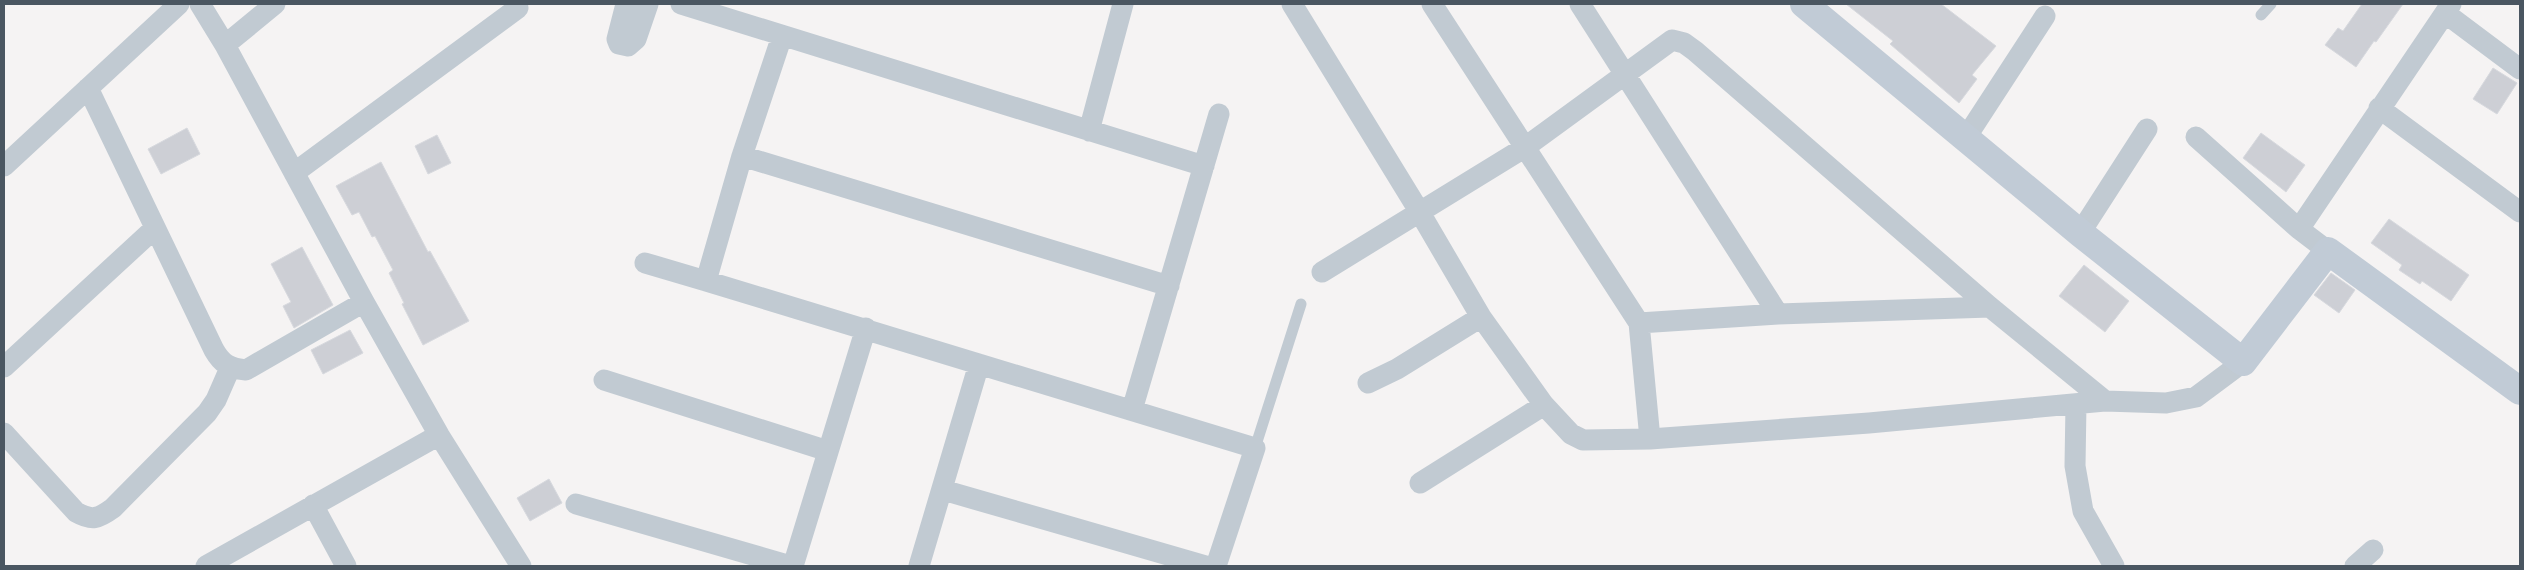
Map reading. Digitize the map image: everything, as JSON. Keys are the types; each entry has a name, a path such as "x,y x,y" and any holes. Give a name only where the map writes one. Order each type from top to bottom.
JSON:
{"street":[{"path":"4,166 179,4"},
{"path":"200,4 225,45 364,302 439,435 521,566"},
{"path":"225,45 275,4"},
{"path":"626,4 617,39 619,44 628,46 636,38 648,4"},
{"path":"681,4 1204,166"},
{"path":"1292,4 1419,211 1481,317 1544,405 1571,434 1582,440 1650,439 1869,424 2105,401 2166,403 2196,397 2243,362 2328,252"},
{"path":"1432,4 1639,324 1650,439"},
{"path":"1580,4 1778,314"},
{"path":"1804,4 2080,233 2243,362"},
{"path":"1089,131 1118,5"},
{"path":"294,173 518,8"},
{"path":"2299,229 2448,8 2520,69"},
{"path":"1966,140 2045,16"},
{"path":"706,281 742,156 782,36"},
{"path":"1322,272 1524,148 1672,40 1684,43 1990,307 2105,401"},
{"path":"88,88 214,350 220,360 230,368 246,370 364,302"},
{"path":"2379,108 2520,212"},
{"path":"1132,410 1219,114"},
{"path":"2080,233 2147,129"},
{"path":"2196,138 2299,229 2328,252 2520,391"},
{"path":"742,156 1168,286"},
{"path":"4,367 155,228"},
{"path":"645,263 866,328 1255,448 1216,566"},
{"path":"1639,324 1778,314 1990,307"},
{"path":"1368,383 1397,369 1481,317"},
{"path":"576,504 792,566 866,328"},
{"path":"919,566 979,364"},
{"path":"4,433 76,512 88,518 101,517 113,508 207,413 216,400 230,368"},
{"path":"604,380 828,451"},
{"path":"2076,404 2075,466 2083,511 2114,566"},
{"path":"1420,483 1544,405"},
{"path":"208,566 312,505 439,435"},
{"path":"942,490 1206,566"},
{"path":"312,505 346,566"},
{"path":"2355,566 2373,550"}],"lane":[{"path":"2261,15 2271,4"},
{"path":"1255,448 1301,304"}],"building":[{"path":"1846,4 1941,4 1996,46 1972,75 1977,79 1959,103 1890,44 1893,41"},
{"path":"2362,4 2403,4 2356,67 2325,45 2338,28 2343,31"},
{"path":"2493,68 2517,83 2497,114 2473,99"},
{"path":"187,128 200,154 161,174 148,149"},
{"path":"2261,133 2305,165 2286,192 2243,158"},
{"path":"437,135 451,163 428,174 415,146"},
{"path":"381,162 428,252 430,251 469,321 423,345 389,273 393,270 375,236 372,237 359,212 352,215 336,186"},
{"path":"2389,219 2469,275 2451,301 2422,281 2420,284 2399,270 2402,265 2371,243"},
{"path":"302,247 333,305 294,328 283,306 291,302 271,264"},
{"path":"2084,265 2129,301 2105,332 2059,296"},
{"path":"2331,273 2355,290 2339,313 2314,295"},
{"path":"350,330 363,353 323,374 311,350"},
{"path":"549,479 562,503 530,521 517,498"}]}
